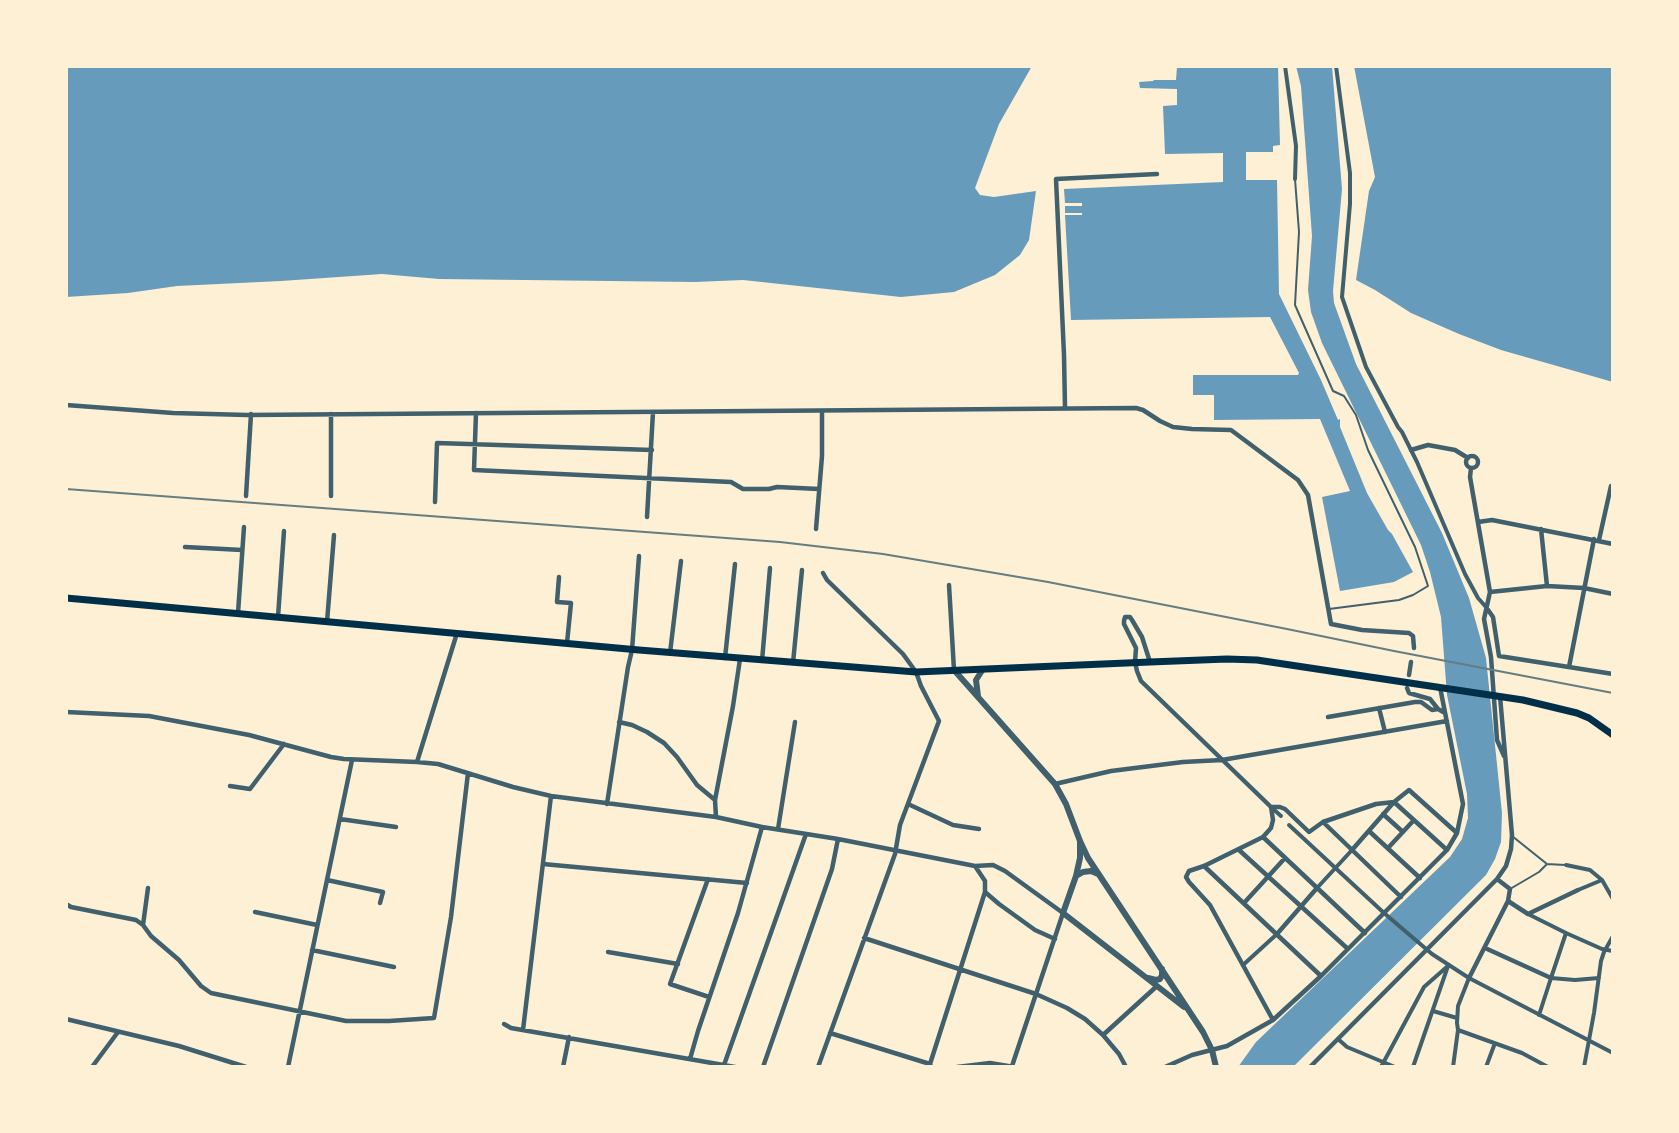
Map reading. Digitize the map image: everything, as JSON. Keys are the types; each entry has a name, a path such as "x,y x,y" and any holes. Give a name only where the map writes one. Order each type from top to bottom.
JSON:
{"main road":[{"path":"66,598 632,650 916,672 1257,660 1500,696 1577,713 1613,735"}],"street":[{"path":"1285,66 1296,146 1295,179"},
{"path":"1336,66 1350,173 1350,204 1342,297 1366,367 1411,450 1465,574 1478,598 1493,617 1499,656 1613,674"},
{"path":"1065,408 1056,179 1157,174"},
{"path":"66,405 173,413 251,414 1136,408 1173,427 1231,430 1298,480 1306,491 1331,624 1362,630 1409,633 1413,636 1414,648"},
{"path":"816,529 823,448 822,411"},
{"path":"476,412 474,470 731,482 743,489 777,487 819,489"},
{"path":"647,517 653,412"},
{"path":"246,496 251,414"},
{"path":"331,414 331,496"},
{"path":"435,502 437,443 652,450"},
{"path":"1411,450 1428,445 1455,450 1468,458 1473,456 1478,460 1476,466 1471,468"},
{"path":"1468,458 1466,464 1471,468"},
{"path":"1471,468 1470,477 1490,592 1484,619 1491,657 1497,740 1505,758"},
{"path":"1569,667 1584,588 1611,486"},
{"path":"1478,522 1492,520 1613,544"},
{"path":"238,613 244,527"},
{"path":"1541,529 1547,586"},
{"path":"278,617 284,531"},
{"path":"327,622 333,535"},
{"path":"185,547 242,550"},
{"path":"607,804 632,650 639,556"},
{"path":"670,653 681,561"},
{"path":"724,658 735,564"},
{"path":"762,661 770,568"},
{"path":"793,664 802,570"},
{"path":"818,1067 896,850 900,825 939,721 916,672 903,654 822,573"},
{"path":"559,577 557,602 571,603 567,643"},
{"path":"949,585 954,670 1055,784 1066,804 1080,841 1098,874 1203,1032 1212,1050 1216,1067"},
{"path":"1490,592 1547,586 1584,588 1613,594"},
{"path":"1150,662 1142,637 1132,620 1128,616 1125,617 1124,621 1136,648 1135,663 1141,681 1281,816"},
{"path":"417,762 457,633"},
{"path":"716,817 715,800 740,659"},
{"path":"1409,675 1411,662"},
{"path":"978,696 976,680 983,669"},
{"path":"1165,1067 1192,1054 1227,1046 1273,1020 1386,915 1447,850 1457,833 1463,804 1440,687"},
{"path":"1407,688 1409,693 1430,699 1438,709 1445,713"},
{"path":"1310,1067 1497,879 1506,866 1512,835 1500,696"},
{"path":"1328,717 1415,702 1421,702 1432,710 1438,709"},
{"path":"1379,708 1385,732"},
{"path":"66,712 149,716 223,729 331,757 438,764 513,788 551,796 716,817 975,866 993,865 1064,913 1189,1011"},
{"path":"1055,784 1111,771 1222,760 1447,721"},
{"path":"620,722 647,732 664,743 697,785 715,800"},
{"path":"778,829 795,722"},
{"path":"230,786 250,789 284,744"},
{"path":"288,1067 352,759"},
{"path":"66,904 71,907 131,918 143,925 151,936 179,960 211,993 346,1022 434,1018 451,917 468,773"},
{"path":"1243,965 1277,934 1383,814 1409,790 1457,833"},
{"path":"523,1030 551,796"},
{"path":"1303,838 1323,822 1376,804 1395,802 1447,850"},
{"path":"908,804 953,825 979,830"},
{"path":"1271,807 1285,809 1309,832"},
{"path":"1271,807 1273,820 1271,828 1263,837 1190,871 1186,877 1210,905 1273,1020"},
{"path":"1383,814 1403,832"},
{"path":"340,819 396,826"},
{"path":"1388,848 1414,820"},
{"path":"1323,822 1401,897"},
{"path":"1290,825 1427,950 1469,978 1613,1053"},
{"path":"690,1059 738,913 762,827"},
{"path":"1369,831 1420,878"},
{"path":"724,1065 806,834"},
{"path":"1263,837 1365,933"},
{"path":"763,1067 832,869 838,839"},
{"path":"957,1067 990,1063 1013,1067 1076,876 1080,858 1080,841"},
{"path":"1239,850 1348,949"},
{"path":"1244,903 1285,858"},
{"path":"543,864 747,883"},
{"path":"1566,865 1590,870 1602,880 1613,899"},
{"path":"830,1033 930,1065 985,892 985,881 975,866"},
{"path":"1204,866 1322,976"},
{"path":"1076,876 1091,871 1098,874"},
{"path":"708,879 670,984 710,998"},
{"path":"1453,1067 1458,1030 1458,1006 1469,978 1508,901 1510,889 1497,879"},
{"path":"327,880 382,892 380,903"},
{"path":"1528,914 1602,880"},
{"path":"143,925 148,888"},
{"path":"985,892 1035,930 1055,939"},
{"path":"1508,901 1566,933 1604,950 1613,951"},
{"path":"255,912 318,925"},
{"path":"1539,1015 1566,933"},
{"path":"1584,1067 1604,950 1613,936"},
{"path":"864,938 1036,994 1067,1008 1085,1019 1103,1035 1119,1054 1126,1067"},
{"path":"1485,948 1551,978 1575,980 1599,978"},
{"path":"312,950 394,967"},
{"path":"608,952 678,963"},
{"path":"1382,1065 1424,987 1449,964"},
{"path":"1413,1067 1449,964"},
{"path":"1147,978 1160,979 1162,968"},
{"path":"1103,1035 1157,986"},
{"path":"1433,1011 1457,1018"},
{"path":"66,1019 179,1046 246,1067"},
{"path":"504,1024 511,1028 735,1067"},
{"path":"1458,1030 1496,1042 1548,1067"},
{"path":"92,1067 118,1032"},
{"path":"563,1067 569,1038"},
{"path":"1338,1039 1347,1047 1382,1065 1395,1067"},
{"path":"1486,1067 1496,1042"},
{"path":"1533,1067 1536,1060"}],"lane":[{"path":"1295,179 1299,232 1295,305 1333,391 1344,396 1356,415 1368,450 1415,547 1428,586 1399,600 1329,609"},
{"path":"1512,835 1547,864 1566,865"},
{"path":"1510,889 1539,872 1547,864"}],"water":[{"path":"66,66 1032,66 999,124 975,188 980,195 994,197 1036,191 1029,240 1020,255 995,275 954,292 901,297 743,280 695,282 439,279 382,274 177,286 128,293 66,297"},
{"path":"1131,66 1278,66 1280,145 1273,146 1273,152 1246,152 1246,180 1277,180 1279,294 1338,420 1340,419 1340,427 1367,493 1413,572 1394,582 1340,591 1322,497 1350,491 1320,419 1214,420 1214,395 1193,395 1193,375 1298,375 1270,317 1071,320 1065,215 1082,215 1082,213 1065,213 1065,206 1082,206 1082,203 1065,203 1064,189 1223,182 1223,153 1165,154 1163,106 1177,105 1177,89 1140,88 1139,82 1176,80 1177,67"},
{"path":"1296,66 1332,66 1342,189 1333,291 1334,303 1356,364 1442,533 1469,598 1486,658 1502,813 1501,842 1486,875 1293,1067 1238,1067 1256,1042 1450,857 1462,839 1468,818 1467,794 1447,695 1441,617 1430,572 1421,545 1322,343 1311,312 1308,290 1312,236 1301,86"},
{"path":"1354,66 1613,66 1613,382 1501,350 1459,334 1411,313 1356,280 1369,191 1375,177"}],"railway":[{"path":"66,489 780,542 883,554 1048,582 1613,693"}]}
